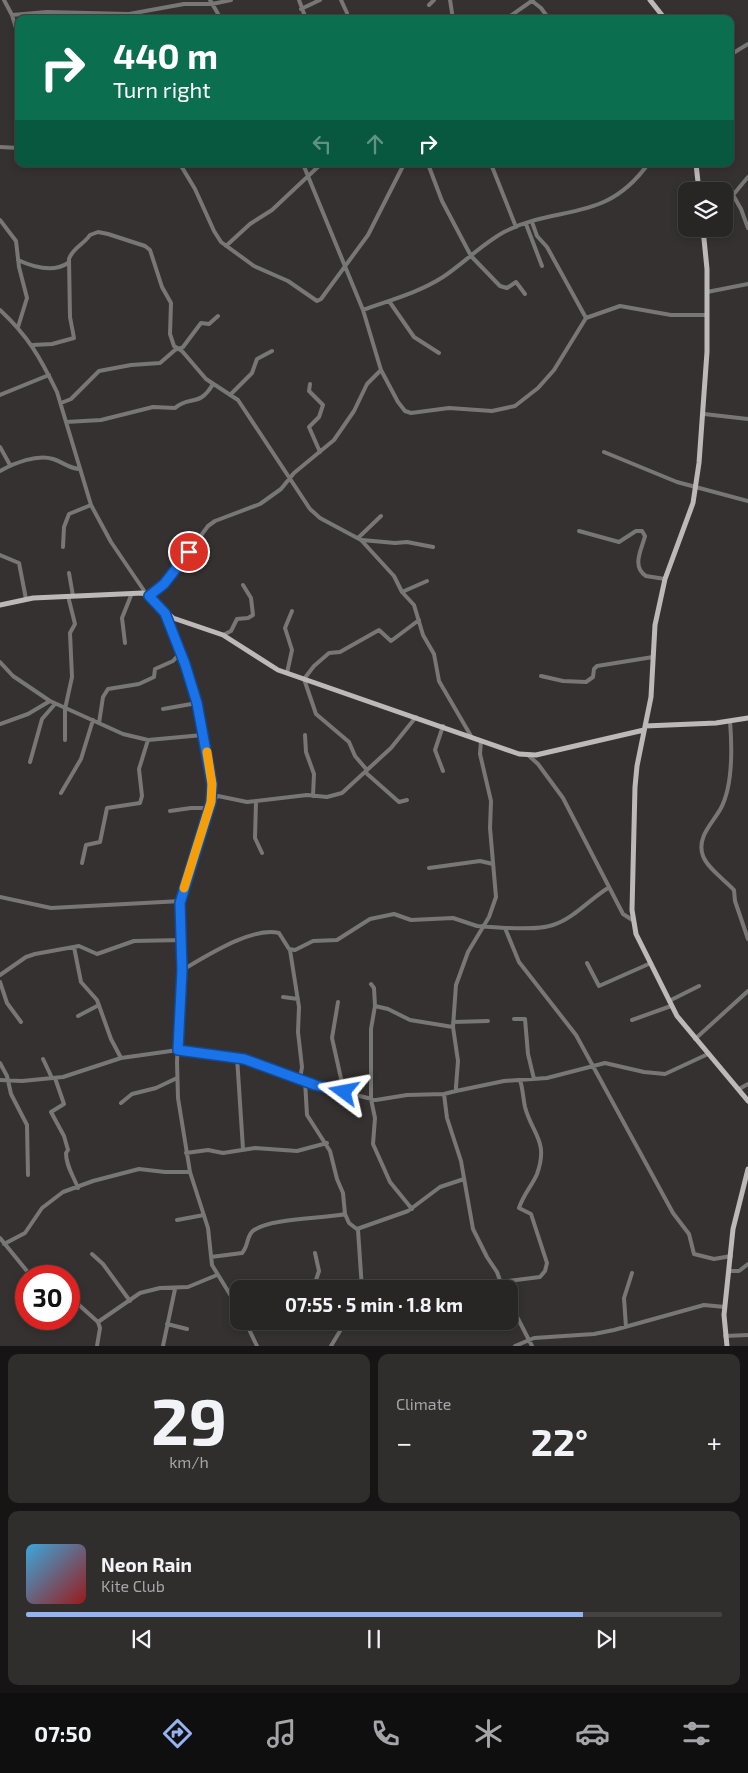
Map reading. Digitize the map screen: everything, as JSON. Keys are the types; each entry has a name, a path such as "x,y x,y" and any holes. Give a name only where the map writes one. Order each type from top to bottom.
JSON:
{"main road":[{"path":"650,0 662,15"},
{"path":"696,167 698,182"},
{"path":"704,237 707,292 704,414 696,488 685,528 665,579 655,625 651,697 635,787 634,922 636,934 670,1003 695,1039 748,1101"},
{"path":"0,605 26,599 71,596 132,593 148,596 165,613 223,635 266,664 304,679 471,736 481,742 528,755 645,728 748,718"},
{"path":"727,1346 725,1307 734,1218 748,1169"}],"street":[{"path":"4,0 15,25"},
{"path":"12,15 47,12 128,14 184,4 231,0"},
{"path":"298,0 304,15"},
{"path":"301,9 320,0"},
{"path":"341,0 347,13"},
{"path":"429,5 434,0"},
{"path":"450,0 452,15"},
{"path":"511,15 532,0 545,15"},
{"path":"211,2 219,15"},
{"path":"734,53 748,44"},
{"path":"0,147 15,148"},
{"path":"182,167 195,189 214,231 226,246 254,266 288,281 317,302 368,235 402,167"},
{"path":"304,167 362,310 381,370 405,411 411,413 449,408 492,411 510,407 524,400 554,370 586,318 620,306 671,315 707,314"},
{"path":"226,246 250,224 272,210 317,167"},
{"path":"429,167 442,201 471,256 500,286 505,289 516,282 525,294"},
{"path":"491,167 516,227"},
{"path":"362,310 413,293 441,278 504,233 516,227 584,211 605,202 629,186 645,167"},
{"path":"748,176 740,188 733,193 748,228"},
{"path":"0,220 16,241 26,301 18,327"},
{"path":"532,222 537,236 547,247 586,318"},
{"path":"526,224 542,266"},
{"path":"33,346 52,344 74,338 70,317 67,266 72,252 84,244 90,234 98,232 147,248 152,255 162,287 171,303 170,334 174,346 213,384 240,404 314,514 360,539 391,572 402,592 414,605 423,635 434,654 439,681 471,736"},
{"path":"18,260 40,268 67,266"},
{"path":"19,267 24,263"},
{"path":"707,292 722,291 748,284"},
{"path":"389,301 414,337 439,353"},
{"path":"0,310 18,327 33,346 49,375 61,403 91,505 111,542 148,596 160,588 175,571 208,526 215,521 260,504 281,489 290,478 340,433 354,411 367,384 381,370"},
{"path":"61,403 76,395 96,373 131,365 156,364 183,347 201,323 209,324 218,316"},
{"path":"230,395 252,373 257,359 272,351"},
{"path":"0,395 49,375"},
{"path":"66,422 101,420 153,408 175,408 180,404 200,400 213,384"},
{"path":"310,384 309,391 323,405 320,417 309,427 320,452"},
{"path":"704,414 748,419"},
{"path":"0,446 10,465"},
{"path":"604,452 696,488 748,501"},
{"path":"0,471 10,465 33,459 50,458 70,468 79,469"},
{"path":"63,547 64,526 69,514 91,505"},
{"path":"360,539 381,516"},
{"path":"578,531 619,542 636,531 642,531 645,536 638,553 639,568 646,576 665,579"},
{"path":"360,539 395,543 407,542 434,547"},
{"path":"0,555 19,563 26,599"},
{"path":"65,740 65,709 72,677 70,633 75,624 69,573"},
{"path":"402,592 427,581"},
{"path":"223,635 231,631 237,619 248,618 253,615 250,598 243,585"},
{"path":"125,643 122,618 132,593"},
{"path":"288,673 292,650 285,628 292,611"},
{"path":"165,613 197,703 212,778 211,802 181,901 182,970 177,1078 190,1172 210,1235 211,1258 217,1274 230,1295"},
{"path":"408,800 399,802 366,771 355,756 349,742 316,714 304,679 314,666 329,653 340,652 379,630 391,640 419,620"},
{"path":"100,723 103,697 108,689 148,681 154,677 155,669 173,660 180,653"},
{"path":"541,676 563,681 586,682 593,677 597,666 653,657"},
{"path":"0,662 2,669 55,704 123,734 148,740 203,736"},
{"path":"0,724 32,712 50,701"},
{"path":"163,709 197,703"},
{"path":"30,762 42,719 55,704"},
{"path":"211,802 218,796 243,802 313,796 327,797 342,793 402,737 416,717"},
{"path":"61,793 81,759 93,720"},
{"path":"730,721 730,764 724,800 706,831 702,850 707,862 734,890 735,901 748,939"},
{"path":"442,726 435,750 443,771"},
{"path":"305,735 306,752 314,774 313,796"},
{"path":"82,863 86,845 100,842 107,808 137,804 142,800 139,769 148,740"},
{"path":"456,1091 458,1061 453,1024 459,974 472,944 496,900 491,801 480,754 481,742"},
{"path":"528,755 538,764 563,798 608,888 623,914 634,922"},
{"path":"256,800 256,838 262,853"},
{"path":"170,811 209,808"},
{"path":"429,868 480,860 494,864"},
{"path":"290,950 295,950 313,941 337,940 354,927 379,916 397,914 416,921 453,918 477,926 484,925 504,928 537,928 554,925 570,916 608,888"},
{"path":"0,897 51,908 181,901"},
{"path":"504,928 519,962 576,1035 673,1213 689,1234 694,1254 714,1259 731,1256"},
{"path":"182,970 211,953 268,932 282,935 290,950 298,999 302,1080 307,1115 309,1122 327,1143 343,1193 345,1214 349,1223 357,1229 363,1280"},
{"path":"0,975 26,957 74,947 86,948 97,954 134,941 182,940"},
{"path":"74,947 81,982 99,1005 111,1039 121,1058"},
{"path":"587,963 600,986 651,963"},
{"path":"0,982 7,1002 21,1022"},
{"path":"371,984 374,988 376,1006 371,1029 372,1099 375,1118 373,1144 375,1153 384,1165 390,1182 412,1209"},
{"path":"632,1020 670,1003 699,986"},
{"path":"695,1039 748,991"},
{"path":"283,997 298,999"},
{"path":"338,1002 332,1038 344,1092"},
{"path":"78,1016 99,1005"},
{"path":"376,1006 410,1020 453,1024 488,1021"},
{"path":"514,1019 526,1019 528,1054 534,1079"},
{"path":"0,1080 22,1081 53,1078 80,1073 121,1058 178,1050 237,1057 302,1080 372,1099 444,1094 486,1084 547,1078 591,1065 611,1063 644,1072 665,1074 708,1054"},
{"path":"237,1057 243,1150"},
{"path":"42,1059 53,1078 64,1104 52,1112 64,1136 68,1150 66,1153 66,1164 73,1174 78,1188"},
{"path":"0,1063 27,1125 28,1174"},
{"path":"121,1103 132,1094 156,1088 177,1078"},
{"path":"517,1280 540,1277 545,1271 547,1263 531,1214 519,1208 527,1189 537,1173 541,1153 539,1136 526,1108 520,1080"},
{"path":"739,1089 748,1084"},
{"path":"444,1094 447,1118 457,1145 473,1229 500,1280"},
{"path":"186,1153 208,1150 223,1153 268,1148 297,1151 327,1143"},
{"path":"4,1244 25,1233 49,1202 63,1192 139,1169 190,1172"},
{"path":"357,1229 412,1209 440,1187 464,1179"},
{"path":"211,1258 242,1253 250,1234 258,1228 302,1218 316,1219 345,1214"},
{"path":"177,1220 204,1215"},
{"path":"0,1238 22,1265"},
{"path":"316,1253 319,1272 316,1280"},
{"path":"92,1254 103,1264 130,1301"},
{"path":"730,1271 739,1271 748,1264"},
{"path":"626,1327 624,1298 632,1273"},
{"path":"98,1322 136,1295 155,1289 188,1287 217,1274"},
{"path":"163,1346 175,1289"},
{"path":"80,1306 98,1322 100,1328 97,1346"},
{"path":"515,1346 538,1338 594,1334 704,1306 725,1307"},
{"path":"518,1318 532,1346"},
{"path":"167,1324 187,1329"},
{"path":"249,1330 256,1346"},
{"path":"330,1346 340,1330"},
{"path":"725,1336 748,1334"}],"slow traffic":[{"path":"184,888 211,802 211,771 207,752"}],"route":[{"path":"189,552 164,584 149,596 165,613 185,664 197,703 212,784 211,802 180,903 182,970 178,1050 237,1057 315,1085 344,1092"}]}
